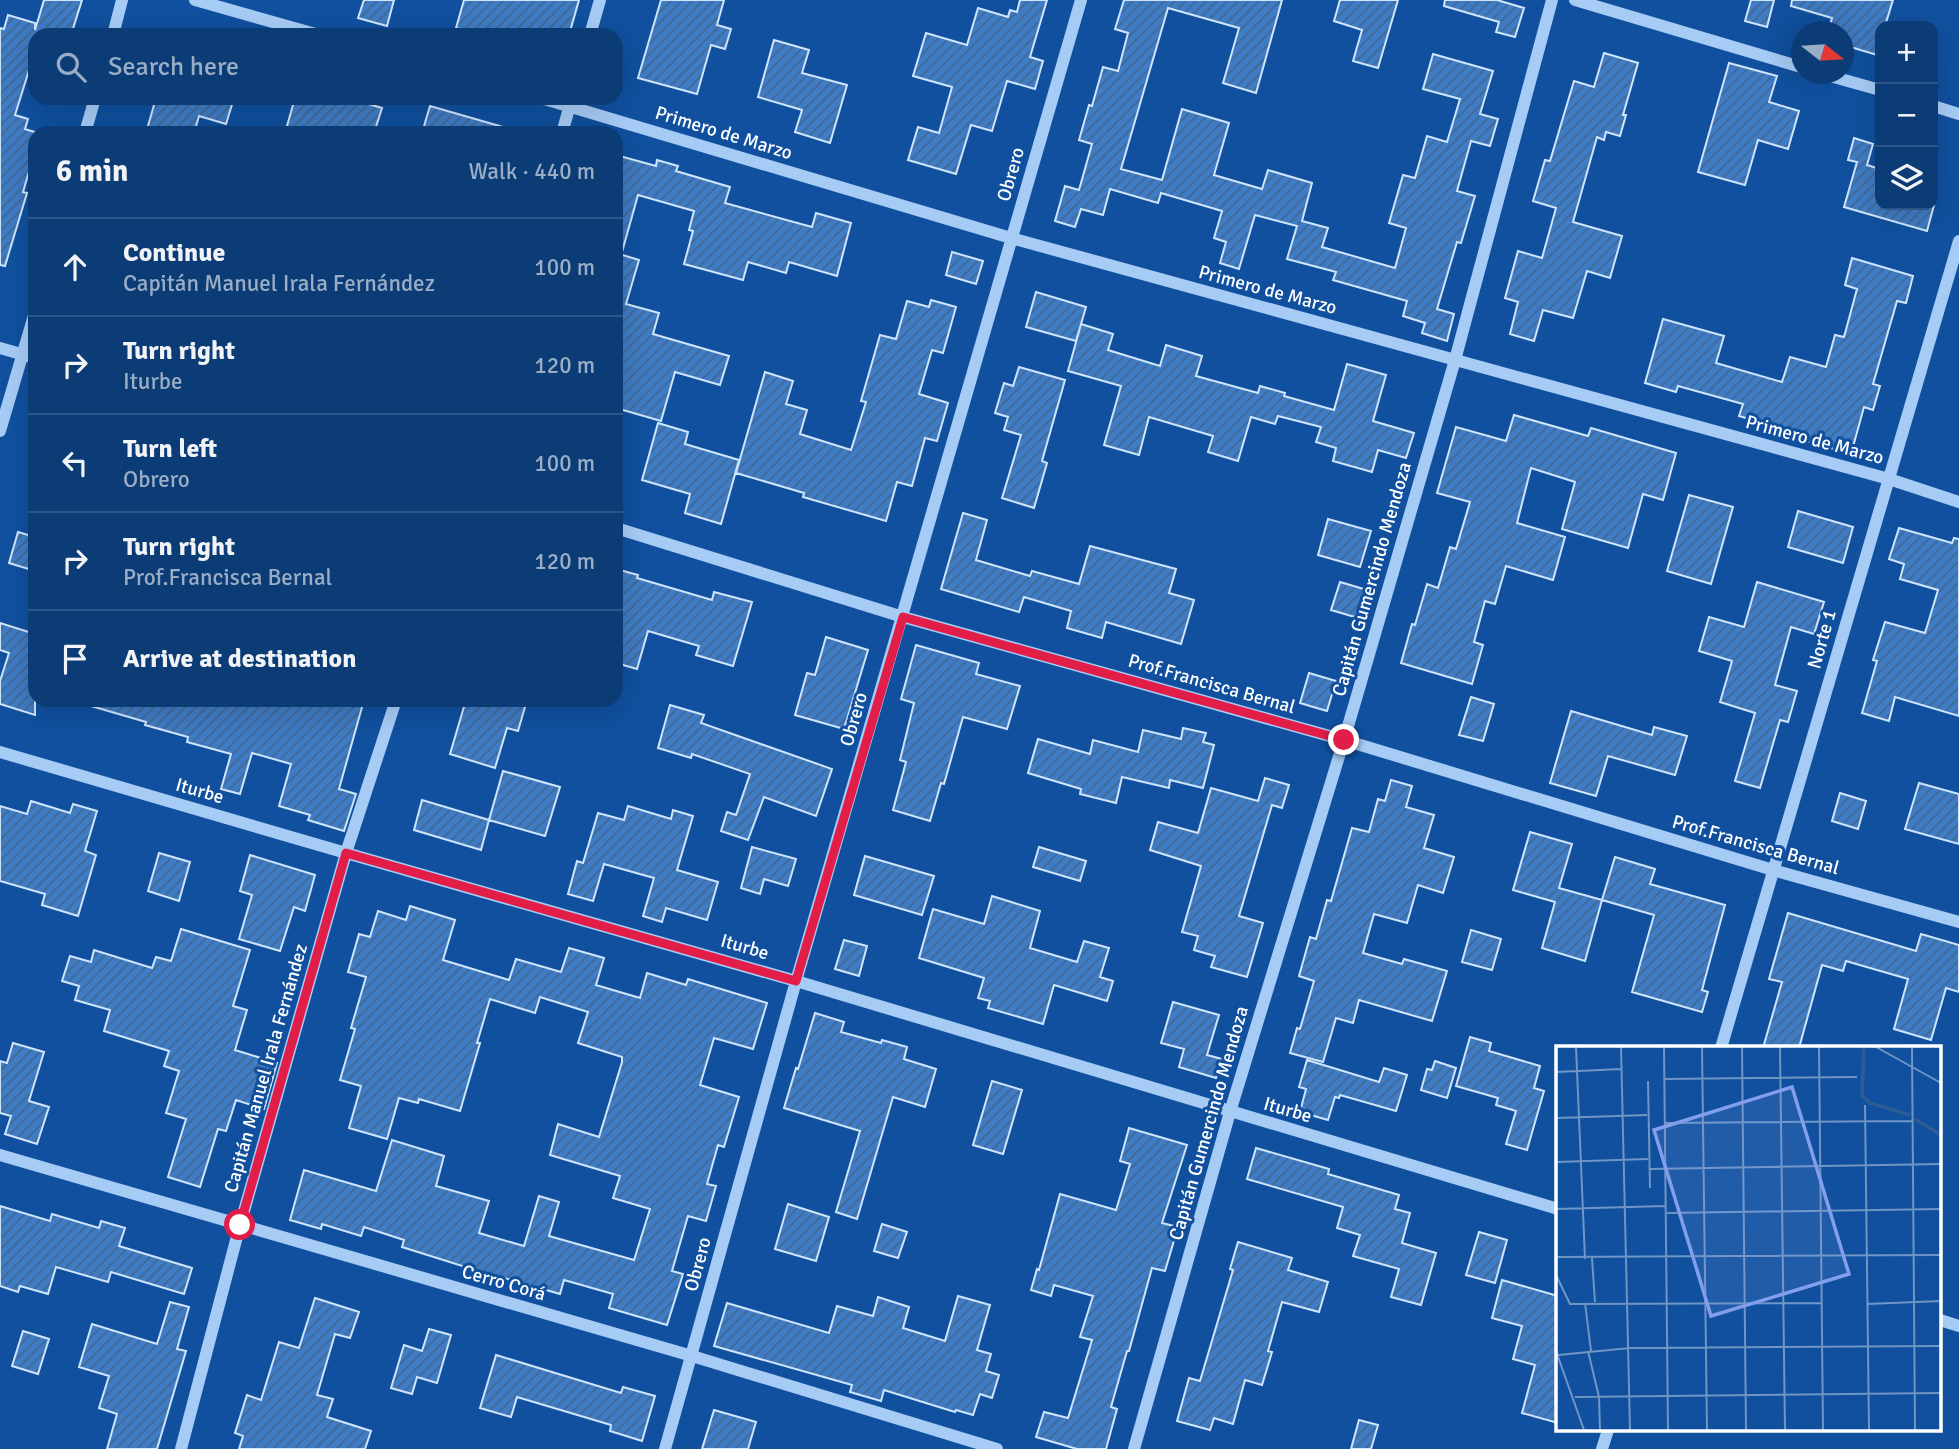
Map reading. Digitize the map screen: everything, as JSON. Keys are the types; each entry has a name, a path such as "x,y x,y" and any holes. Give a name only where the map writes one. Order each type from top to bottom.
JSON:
{"street":[{"path":"115,28 122,0"},
{"path":"195,0 294,28"},
{"path":"592,28 600,0"},
{"name":"Obrero","path":"665,1449 796,981 1081,0"},
{"name":"Capitán Gumercindo Mendoza","path":"1134,1449 1230,1112 1344,740 1455,360 1552,0"},
{"path":"1575,0 1791,64"},
{"path":"1854,83 1875,89"},
{"path":"87,126 93,105"},
{"path":"564,126 569,105"},
{"name":"Primero de Marzo","path":"580,105 1011,238 1889,479 1959,502"},
{"path":"1938,108 1959,114"},
{"name":"Norte 1","path":"1722,1046 1959,241"},
{"path":"0,348 28,356"},
{"path":"0,432 28,359"},
{"name":"Prof.Francisca Bernal","path":"623,530 903,617 1344,740 1773,870 1959,922"},
{"name":"Capitán Manuel Irala Fernández","path":"181,1449 240,1225 346,853 394,707"},
{"name":"Iturbe","path":"0,752 796,981 1556,1208"},
{"name":"Cerro Corá","path":"0,1155 692,1356 998,1449"},
{"path":"1941,1320 1959,1326"},
{"path":"1602,1449 1607,1432"}],"building":[{"path":"44,0 82,0 73,28 36,28"},
{"path":"364,0 394,0 387,26 358,18"},
{"path":"464,0 579,0 571,28 456,28"},
{"path":"661,0 724,0 717,25 731,29 725,49 711,45 697,94 638,78"},
{"path":"1020,0 1047,0 1030,57 1043,61 1035,89 1007,81 992,131 971,125 956,174 908,160 918,127 939,133 952,87 913,76 926,33 967,45 978,8 1008,17 1010,10 1017,12"},
{"path":"1124,0 1282,0 1256,93 1223,83 1239,28 1168,8 1121,169 1162,180 1182,109 1229,123 1214,175 1262,189 1268,170 1312,183 1302,221 1328,228 1322,247 1395,268 1406,228 1389,223 1403,175 1415,178 1427,136 1447,142 1460,99 1423,89 1433,54 1493,71 1480,114 1498,119 1490,146 1471,141 1457,191 1475,196 1461,243 1457,242 1437,309 1454,314 1447,341 1422,333 1425,323 1403,316 1407,301 1333,280 1336,272 1287,259 1297,226 1255,215 1239,269 1220,263 1226,242 1214,238 1222,211 1161,193 1158,203 1110,189 1103,215 1081,209 1075,227 1055,221 1065,186 1079,190 1092,144 1079,140 1103,67 1118,71 1128,33 1115,29"},
{"path":"1340,0 1398,0 1378,68 1353,61 1362,30 1334,21"},
{"path":"1445,0 1497,0 1524,8 1515,37 1496,32 1499,22 1444,6"},
{"path":"1751,0 1774,0 1767,27 1745,21"},
{"path":"1792,0 1893,0 1887,21 1875,21 1875,54 1854,48 1854,21 1831,21 1832,18 1791,6"},
{"path":"8,15 35,23 35,28 28,28 28,73 15,115 28,119 25,129 28,130 28,175 23,192 27,193 5,266 0,265 0,28 4,29"},
{"path":"774,40 809,50 802,73 847,85 830,143 795,132 802,110 758,97"},
{"path":"1604,53 1638,63 1623,115 1626,115 1620,136 1606,132 1604,140 1597,137 1573,222 1622,236 1610,278 1587,271 1573,318 1543,310 1534,341 1510,334 1518,302 1505,298 1518,251 1542,258 1556,208 1533,201 1545,160 1550,161 1574,81 1594,87"},
{"path":"1729,63 1777,76 1769,102 1799,111 1788,149 1758,140 1745,185 1698,172"},
{"path":"154,105 232,105 226,124 199,116 196,126 148,126"},
{"path":"293,105 372,105 382,108 376,126 287,126"},
{"path":"430,106 500,126 424,126"},
{"path":"1854,138 1873,144 1867,165 1875,167 1875,210 1933,210 1927,231 1844,207 1857,162 1848,160"},
{"path":"623,157 656,166 657,160 678,166 676,171 730,187 725,203 812,227 816,213 851,223 837,276 789,262 786,273 748,262 743,280 684,264 693,231 689,230 694,211 638,195 623,248"},
{"path":"952,252 983,261 976,284 946,275"},
{"path":"623,255 639,260 626,304 659,313 653,334 729,356 720,385 675,372 661,421 623,410"},
{"path":"1852,258 1913,276 1906,303 1897,301 1873,384 1880,386 1873,410 1864,407 1851,454 1785,435 1787,430 1739,416 1743,404 1678,386 1676,392 1645,383 1663,319 1724,336 1716,363 1782,382 1790,357 1826,367 1835,335 1844,337 1857,289 1845,285"},
{"path":"1036,292 1086,307 1076,341 1026,327"},
{"path":"931,300 956,307 943,353 932,350 919,394 948,403 937,441 925,438 912,486 897,482 886,521 803,497 804,493 736,473 765,372 793,381 786,404 807,410 800,434 851,450 866,402 861,401 880,335 896,339 907,301 929,307"},
{"path":"1081,324 1113,334 1108,350 1160,366 1166,345 1202,356 1196,376 1258,393 1260,386 1285,393 1284,396 1334,410 1347,364 1386,375 1373,421 1414,433 1406,458 1378,450 1372,472 1333,461 1336,448 1316,442 1321,427 1278,416 1275,424 1251,417 1238,461 1208,452 1213,436 1149,417 1139,455 1104,445 1121,386 1068,371"},
{"path":"1019,367 1065,380 1042,461 1047,463 1034,508 1002,498 1021,435 1004,430 1008,417 995,413 1004,383 1013,386"},
{"path":"1514,415 1588,436 1591,428 1676,453 1663,500 1643,494 1628,548 1562,529 1575,482 1531,468 1517,523 1565,537 1553,580 1506,566 1495,604 1485,601 1474,642 1483,645 1472,684 1401,663 1427,584 1438,588 1450,547 1456,549 1470,502 1437,493 1456,427 1506,441"},
{"path":"658,423 688,432 685,444 739,460 721,524 685,513 690,494 642,480"},
{"path":"1689,495 1733,507 1711,584 1667,571"},
{"path":"1798,511 1853,527 1843,563 1788,547"},
{"path":"963,513 987,520 976,560 1030,576 1032,571 1079,584 1090,546 1176,569 1169,593 1194,600 1181,644 1106,622 1102,638 1067,628 1071,611 1024,597 1019,612 941,589"},
{"path":"1328,519 1371,531 1360,567 1318,555"},
{"path":"1899,528 1952,543 1954,538 1959,539 1959,716 1895,697 1889,721 1862,713 1877,661 1873,660 1885,622 1925,633 1938,590 1900,579 1904,564 1889,559"},
{"path":"18,532 28,535 28,569 9,563"},
{"path":"623,571 638,575 637,578 712,600 714,592 752,602 733,666 696,655 699,646 648,631 637,669 623,665"},
{"path":"1340,582 1374,592 1365,620 1331,610"},
{"path":"1757,582 1824,602 1814,634 1791,627 1775,685 1797,691 1788,722 1780,720 1760,788 1735,781 1755,713 1720,702 1732,661 1699,651 1709,617 1744,627"},
{"path":"0,623 28,632 28,707 35,707 35,715 0,704 0,681 9,653 0,650"},
{"path":"826,637 868,650 844,729 795,715 807,673 815,675"},
{"path":"916,645 979,663 976,674 1020,686 1007,729 963,717 944,784 941,783 930,821 893,810 906,762 900,760 914,703 901,699"},
{"path":"1309,673 1336,681 1327,711 1300,703"},
{"path":"1471,697 1494,704 1483,741 1459,735"},
{"path":"670,705 704,715 701,723 832,769 816,816 764,797 748,840 721,831 727,812 736,815 750,774 692,754 691,758 658,748"},
{"path":"94,707 362,707 339,789 356,794 344,831 308,820 310,815 279,806 291,764 252,753 240,794 221,789 231,754 187,742 188,737 145,725 146,722"},
{"path":"464,707 525,707 518,731 507,728 495,768 450,754"},
{"path":"1571,711 1652,735 1654,727 1687,736 1675,775 1608,756 1596,796 1550,783"},
{"path":"1183,728 1206,733 1203,742 1214,745 1203,788 1170,780 1169,788 1122,777 1116,803 1080,794 1081,789 1028,773 1038,739 1090,754 1093,740 1138,752 1143,730 1181,739"},
{"path":"503,771 560,787 545,836 489,820"},
{"path":"1265,778 1289,785 1282,808 1272,805 1239,916 1263,923 1247,977 1211,967 1215,956 1194,950 1198,936 1182,932 1201,866 1150,850 1158,822 1198,833 1211,788 1258,801"},
{"path":"1391,780 1412,786 1406,807 1434,815 1424,848 1454,857 1443,893 1418,885 1407,923 1374,914 1363,953 1402,964 1404,959 1447,971 1432,1021 1359,1000 1353,1023 1336,1018 1323,1062 1290,1053 1314,981 1299,976 1310,937 1316,939 1327,900 1331,901 1352,828 1369,832 1378,799 1385,801"},
{"path":"1919,783 1959,794 1959,844 1905,829"},
{"path":"1840,793 1866,801 1858,829 1832,821"},
{"path":"422,800 489,820 481,850 414,830"},
{"path":"31,801 70,813 73,804 97,811 85,851 96,855 78,916 42,905 45,894 0,881 0,806 27,814"},
{"path":"628,806 671,819 673,810 693,816 677,870 718,882 707,920 666,908 662,922 643,916 654,878 604,864 593,901 568,894 577,861 583,863 598,813 624,820"},
{"path":"1530,832 1572,844 1559,888 1602,900 1585,961 1542,948 1555,902 1513,890"},
{"path":"752,847 796,859 788,886 764,879 760,894 741,888"},
{"path":"1039,847 1086,861 1080,881 1033,867"},
{"path":"159,853 190,862 179,901 148,891"},
{"path":"250,855 315,875 305,911 294,907 280,951 239,939 252,895 240,891"},
{"path":"865,856 934,876 922,915 854,895"},
{"path":"1615,857 1655,869 1650,884 1725,905 1702,990 1708,992 1702,1012 1632,992 1654,915 1602,900"},
{"path":"992,896 1040,911 1030,948 1077,962 1084,941 1109,948 1100,977 1113,981 1107,1001 1054,985 1043,1024 988,1008 990,1001 978,998 984,978 919,958 933,909 984,924"},
{"path":"410,906 455,920 443,960 509,980 516,959 561,972 569,948 604,958 596,985 640,998 647,973 686,985 688,979 767,1003 753,1049 714,1038 700,1085 739,1097 724,1147 718,1145 707,1184 716,1186 706,1221 688,1216 672,1271 683,1274 667,1325 609,1308 613,1294 564,1280 560,1294 468,1270 469,1268 402,1247 404,1240 364,1227 361,1236 322,1224 321,1229 290,1220 304,1170 376,1191 392,1140 444,1156 436,1186 489,1201 479,1233 524,1246 539,1196 559,1202 549,1236 634,1260 650,1209 613,1198 620,1176 550,1155 558,1124 599,1137 622,1062 622,1057 578,1043 588,1012 540,997 535,1013 490,999 460,1111 419,1099 418,1103 399,1098 387,1139 349,1128 361,1086 340,1080 366,977 348,972 359,934 370,937 378,911 406,920"},
{"path":"1788,913 1916,951 1921,934 1959,945 1959,992 1946,988 1931,1040 1894,1029 1908,979 1846,961 1843,971 1822,965 1800,1046 1764,1046 1782,982 1769,979"},
{"path":"181,929 250,950 233,1006 247,1010 235,1050 277,1063 264,1109 236,1100 226,1131 218,1129 200,1187 168,1177 186,1119 166,1113 179,1071 164,1066 169,1051 104,1031 110,1010 75,1000 79,986 62,981 70,956 91,962 94,950 152,968 156,957 171,961"},
{"path":"1471,930 1501,939 1492,970 1462,962"},
{"path":"844,940 867,946 859,976 835,969"},
{"path":"1173,1002 1219,1015 1207,1055 1222,1059 1216,1078 1179,1067 1184,1049 1161,1043"},
{"path":"815,1013 844,1022 841,1032 907,1047 904,1059 936,1069 925,1107 893,1097 857,1219 836,1212 860,1131 784,1108"},
{"path":"1470,1037 1491,1043 1489,1051 1540,1066 1534,1088 1544,1091 1527,1150 1506,1144 1516,1111 1496,1105 1498,1098 1456,1086"},
{"path":"13,1043 44,1052 29,1101 49,1107 37,1144 5,1134 11,1116 0,1113 0,1061 7,1063"},
{"path":"1307,1060 1379,1082 1384,1068 1407,1075 1396,1111 1340,1095 1339,1098 1335,1097 1328,1120 1300,1112 1306,1089 1299,1087"},
{"path":"1435,1061 1456,1068 1447,1098 1421,1090 1427,1069 1432,1070"},
{"path":"992,1081 1022,1090 1003,1154 973,1145"},
{"path":"1129,1128 1187,1145 1162,1223 1178,1227 1165,1271 1152,1268 1111,1407 1117,1409 1106,1449 1077,1449 1036,1437 1044,1412 1068,1418 1092,1340 1080,1337 1093,1296 1054,1285 1051,1296 1031,1290 1060,1194 1116,1210 1130,1164 1120,1161"},
{"path":"1256,1148 1329,1169 1328,1174 1399,1195 1395,1209 1410,1213 1402,1243 1436,1253 1421,1305 1391,1297 1399,1269 1353,1256 1360,1235 1337,1228 1343,1207 1247,1179"},
{"path":"788,1204 829,1217 816,1261 775,1249"},
{"path":"0,1206 50,1221 52,1214 99,1228 101,1221 125,1228 119,1246 192,1268 184,1294 111,1272 108,1282 56,1267 48,1294 20,1286 18,1292 0,1286"},
{"path":"882,1224 907,1232 898,1258 874,1251"},
{"path":"1479,1232 1507,1240 1495,1283 1466,1275"},
{"path":"1238,1242 1292,1258 1288,1270 1328,1282 1319,1312 1282,1302 1268,1351 1272,1352 1262,1385 1245,1380 1233,1424 1214,1418 1210,1430 1177,1421 1189,1378 1200,1381 1233,1270 1230,1269"},
{"path":"1502,1280 1556,1295 1556,1422 1522,1413 1535,1365 1513,1359 1522,1326 1492,1318"},
{"path":"958,1296 990,1305 977,1350 991,1354 986,1371 999,1375 992,1398 980,1394 973,1415 884,1390 881,1401 850,1392 852,1385 714,1346 727,1303 829,1333 837,1306 873,1316 878,1297 909,1307 903,1328 945,1341"},
{"path":"315,1298 359,1312 350,1338 335,1334 317,1395 333,1399 327,1417 371,1431 365,1449 239,1449 243,1436 235,1433 247,1395 261,1400 279,1342 299,1348"},
{"path":"170,1302 189,1307 177,1349 186,1351 157,1449 107,1449 117,1414 99,1408 109,1376 79,1367 92,1324 157,1344"},
{"path":"429,1329 451,1335 437,1383 417,1377 412,1394 391,1388 404,1345 422,1351"},
{"path":"23,1331 49,1339 38,1374 12,1366"},
{"path":"496,1355 621,1393 623,1387 655,1396 642,1441 610,1431 611,1425 517,1397 511,1417 480,1408"},
{"path":"714,1410 756,1422 748,1449 702,1449"},
{"path":"1359,1420 1378,1425 1371,1449 1351,1449"}],"route":[{"path":"240,1225 346,853 796,981 903,617 1344,740"}]}
